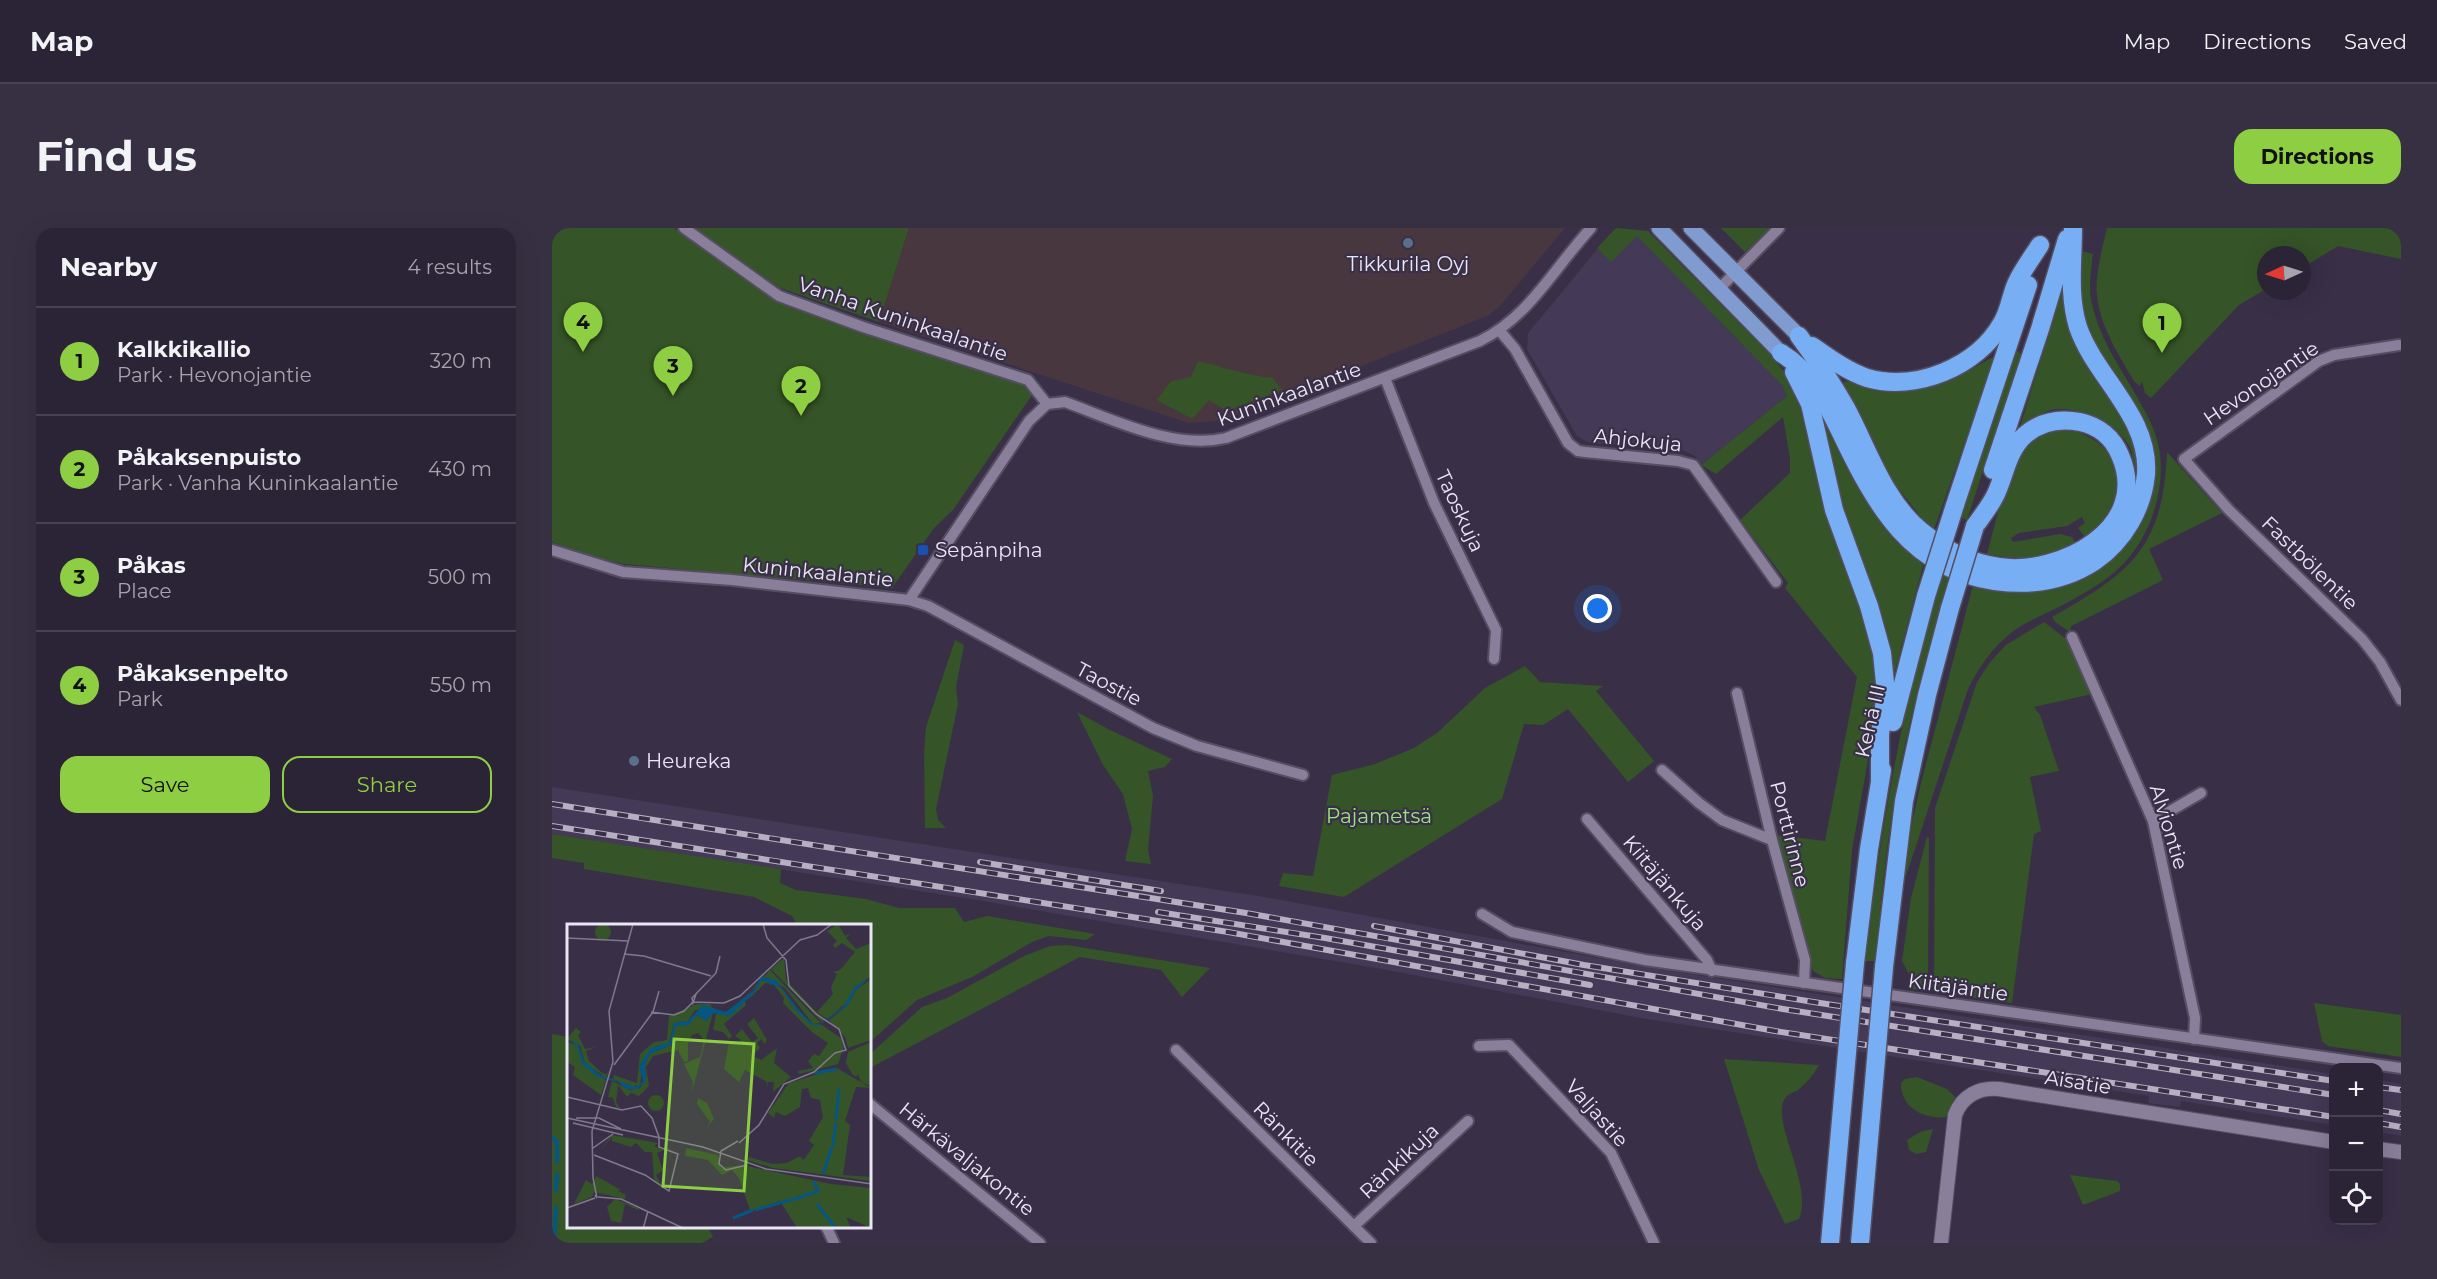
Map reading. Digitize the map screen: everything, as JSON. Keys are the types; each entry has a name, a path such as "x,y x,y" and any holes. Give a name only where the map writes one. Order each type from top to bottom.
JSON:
{"highway":[{"path":"1781,353 1796,362 1812,381 1878,503 1901,535 1917,548 1951,569 2009,583 2049,581 2085,568 2113,546 2127,529 2137,510 2146,472 2145,455 2134,422 2087,346 2079,328 2070,286 2071,228"},
{"path":"1860,1243 1884,967 1904,801 1927,695 1950,608 2071,228"},
{"path":"1799,336 1850,371 1869,378 1909,381 1926,378 1971,357 1990,341 2003,321 2018,280 2042,236"},
{"name":"Kehä III","path":"1830,1243 1855,963 1880,781 1897,702 1926,596 2017,322 2042,236"},
{"path":"1799,336 1827,375 1897,504 1914,525 1936,542 1976,562 2000,567 2025,568 2070,558 2090,547 2106,532 2118,514 2125,496 2127,480 2118,449 2108,436 2083,422 2052,421 2037,426 2023,437 2009,458 1995,497 1975,526"},
{"path":"1781,353 1802,385 1810,404 1834,510 1869,606 1882,653 1886,693 1880,734 1880,781"}],"main road":[{"path":"1659,228 1781,353"},
{"path":"1691,228 1799,336"}],"street":[{"name":"Vanha Kuninkaalantie","path":"684,228 779,296 863,327 1028,380 1047,404"},
{"name":"Kuninkaalantie","path":"552,550 623,572 732,580 909,600 1029,421 1047,404 1065,402 1177,440 1209,442 1251,430 1480,341 1500,331 1528,306 1591,228"},
{"path":"1719,289 1779,228"},
{"name":"Ahjokuja","path":"1500,331 1515,349 1568,443 1578,451 1678,461 1693,465 1772,573 1776,582"},
{"name":"Hevonojantie","path":"2184,459 2319,361 2334,355 2399,345"},
{"name":"Taoskuja","path":"1385,378 1434,503 1496,630 1494,659"},
{"name":"Fastbölentie","path":"2184,459 2229,510 2362,639 2380,662 2401,700"},
{"name":"Taostie","path":"909,600 928,606 1153,728 1197,746 1303,775"},
{"name":"Alviontie","path":"2072,637 2152,821 2195,1018 2194,1039"},
{"name":"Porttirinne","path":"1737,693 1772,840 1804,960 1804,983"},
{"path":"1662,770 1722,820 1772,840"},
{"path":"2152,821 2201,793"},
{"name":"Kiitäjänkuja","path":"1587,819 1707,960 1712,971"},
{"name":"Kiitäjäntie","path":"1482,914 1512,932 1645,960 2401,1068"},
{"name":"Valjastie","path":"1479,1046 1509,1045 1604,1145 1618,1166 1654,1243"},
{"name":"Ränkitie","path":"1176,1050 1371,1243"},
{"name":"Aisatie","path":"1941,1243 1955,1115 1966,1098 1984,1089 1999,1089 2329,1141"},
{"name":"Härkävaljakontie","path":"872,1106 1041,1243"},
{"name":"Ränkikuja","path":"1354,1227 1468,1121"},
{"path":"2383,1150 2401,1152"},
{"path":"826,1228 834,1243"}],"shaded area":[{"path":"909,228 1565,228 1499,307 1487,316 1225,420 1189,423 879,322"},
{"path":"1618,229 1637,232 1781,381 1787,396 1701,465 1695,456 1680,449 1590,443 1577,436 1527,349 1528,333 1610,234"},
{"path":"552,787 1264,897 1664,970 2329,1073 2329,1124 2181,1101 2180,1107 2148,1103 2149,1096 1641,1018 1382,969 977,900 552,834"},
{"path":"2383,1081 2401,1084 2401,1136 2383,1133"}],"green space":[{"path":"552,228 674,228 733,266 776,301 1026,383 1034,392 953,510 934,528 892,588 624,564 585,555 552,542"},
{"path":"693,228 909,228 879,322 780,288"},
{"path":"1616,228 1648,231 1769,353 1794,384 1804,410 1871,637 1878,690 1875,720 1852,850 1842,979 1825,978 1813,971 1776,835 1825,841 1857,677 1785,588 1788,583 1740,520 1790,473 1790,458 1783,417 1716,474 1701,465 1787,396 1782,385 1637,236 1611,262 1597,248"},
{"path":"1721,228 1770,228 1745,252"},
{"path":"2107,228 2401,228 2401,259 2338,246 2311,262 2311,246 2257,246 2257,294 2239,305 2151,398 2145,393 2142,381 2140,386 2134,381 2102,319 2097,292 2100,259"},
{"path":"2082,251 2093,254 2090,292 2099,327 2145,411 2157,440 2161,464 2158,497 2139,544 2118,569 2084,593 2012,632 1992,651 1981,666 1968,689 1905,879 1907,846 1920,787 1973,585 2028,591 2052,589 2072,583 2105,565 2135,532 2144,514 2154,472 2095,345 2085,317 2079,276"},
{"path":"2062,291 2135,439 2140,468 2133,469 2131,450 2118,432 2108,424 2085,413 2061,409 2047,411 2019,430"},
{"path":"2018,351 2021,354 1967,520 1961,518"},
{"path":"1995,358 1933,532 1889,477 1842,384 1846,381 1887,390 1921,388 1955,377"},
{"path":"1198,361 1249,374 1272,377 1282,390 1227,411 1209,400 1192,419 1157,400 1170,382 1191,377"},
{"path":"1821,418 1865,496 1888,531 1924,562 1894,675 1844,521"},
{"path":"2064,429 2089,437 2100,444 2114,463 2118,475 2118,487 2109,512 2086,538 2078,528 2085,523 2082,517 2067,526 2019,533 2011,538 2013,542 2060,534 2072,537 2076,545 2033,557 1987,554 1999,508 2014,475 2011,472 2016,463 2038,438"},
{"path":"2167,452 2222,513 2149,549 2163,580 2071,626 2070,632 2055,622 2052,617 2103,586 2122,571 2138,554 2150,535 2164,485"},
{"path":"1943,573 1950,576 1918,690 1893,807 1876,961 1865,961 1878,862 1895,765 1916,668"},
{"path":"2044,622 2070,642 2092,694 2034,707 2040,715 2059,771 2030,777 2041,831 2034,834 2012,1003 1934,992 1935,808 1977,682 1991,661 2006,645"},
{"path":"955,640 964,645 956,687 958,704 936,809 938,820 946,828 925,828 926,727"},
{"name":"Pajametsä","path":"1525,666 1540,682 1603,686 1596,691 1654,761 1628,782 1568,709 1543,725 1524,724 1502,799 1344,897 1279,886 1283,873 1313,876 1332,775 1375,764 1414,748 1437,733 1485,688"},
{"path":"1077,712 1172,759 1165,767 1148,771 1153,796 1148,850 1151,864 1125,861 1132,829 1123,794 1103,765"},
{"path":"552,834 781,869 780,883 796,890 866,899 899,908 955,908 964,922 987,916 1095,934 1086,940 1049,936 1032,942 972,977 917,1000 872,1040 872,924 796,924 792,916 754,897 584,869 584,863 552,858"},
{"path":"1927,837 1929,838 1928,982 1925,990 1908,989 1911,978 1902,961 1911,898"},
{"path":"1067,945 1210,968 1182,997 1161,970 1080,957 872,1067 872,1052 922,1007 947,998 1024,956 1050,946"},
{"path":"2314,1003 2401,1015 2401,1057 2328,1046 2322,1041"},
{"path":"552,1034 567,1037 567,1228 708,1228 713,1237 702,1243 569,1243 552,1239"},
{"path":"1724,1059 1819,1065 1804,1085 1786,1097 1782,1107 1786,1135 1801,1188 1802,1205 1799,1219 1785,1224 1759,1170"},
{"path":"1917,1077 1947,1089 1956,1098 1946,1117 1922,1114 1909,1105 1901,1083 1905,1079"},
{"path":"1933,1129 1926,1152 1916,1154 1909,1150 1907,1140 1920,1132"},
{"path":"2070,1175 2117,1181 2120,1184 2120,1191 2083,1205"}],"waterway":[{"path":"552,1137 557,1142 557,1162"},
{"path":"556,1190 557,1174"},
{"path":"554,1243 556,1208"}],"railway":[{"path":"552,804 1246,913 1783,1009 2329,1094"},
{"path":"552,826 1228,932 1775,1031 2329,1116"},
{"path":"980,862 1161,891"},
{"path":"1158,912 1325,938 1590,985"},
{"path":"1374,926 1584,965 2329,1080"},
{"path":"2383,1088 2401,1090"},
{"path":"2383,1111 2401,1114"},
{"path":"2383,1124 2401,1127"}],"place":[{"name":"Tikkurila Oyj","path":"1408,243"},
{"name":"Påkaksenpelto","path":"583,352"},
{"name":"Kalkkikallio","path":"2162,353"},
{"name":"Påkas","path":"673,396"},
{"name":"Påkaksenpuisto","path":"801,416"},
{"name":"Sepänpiha","path":"923,550"},
{"name":"Heureka","path":"634,761"}]}
